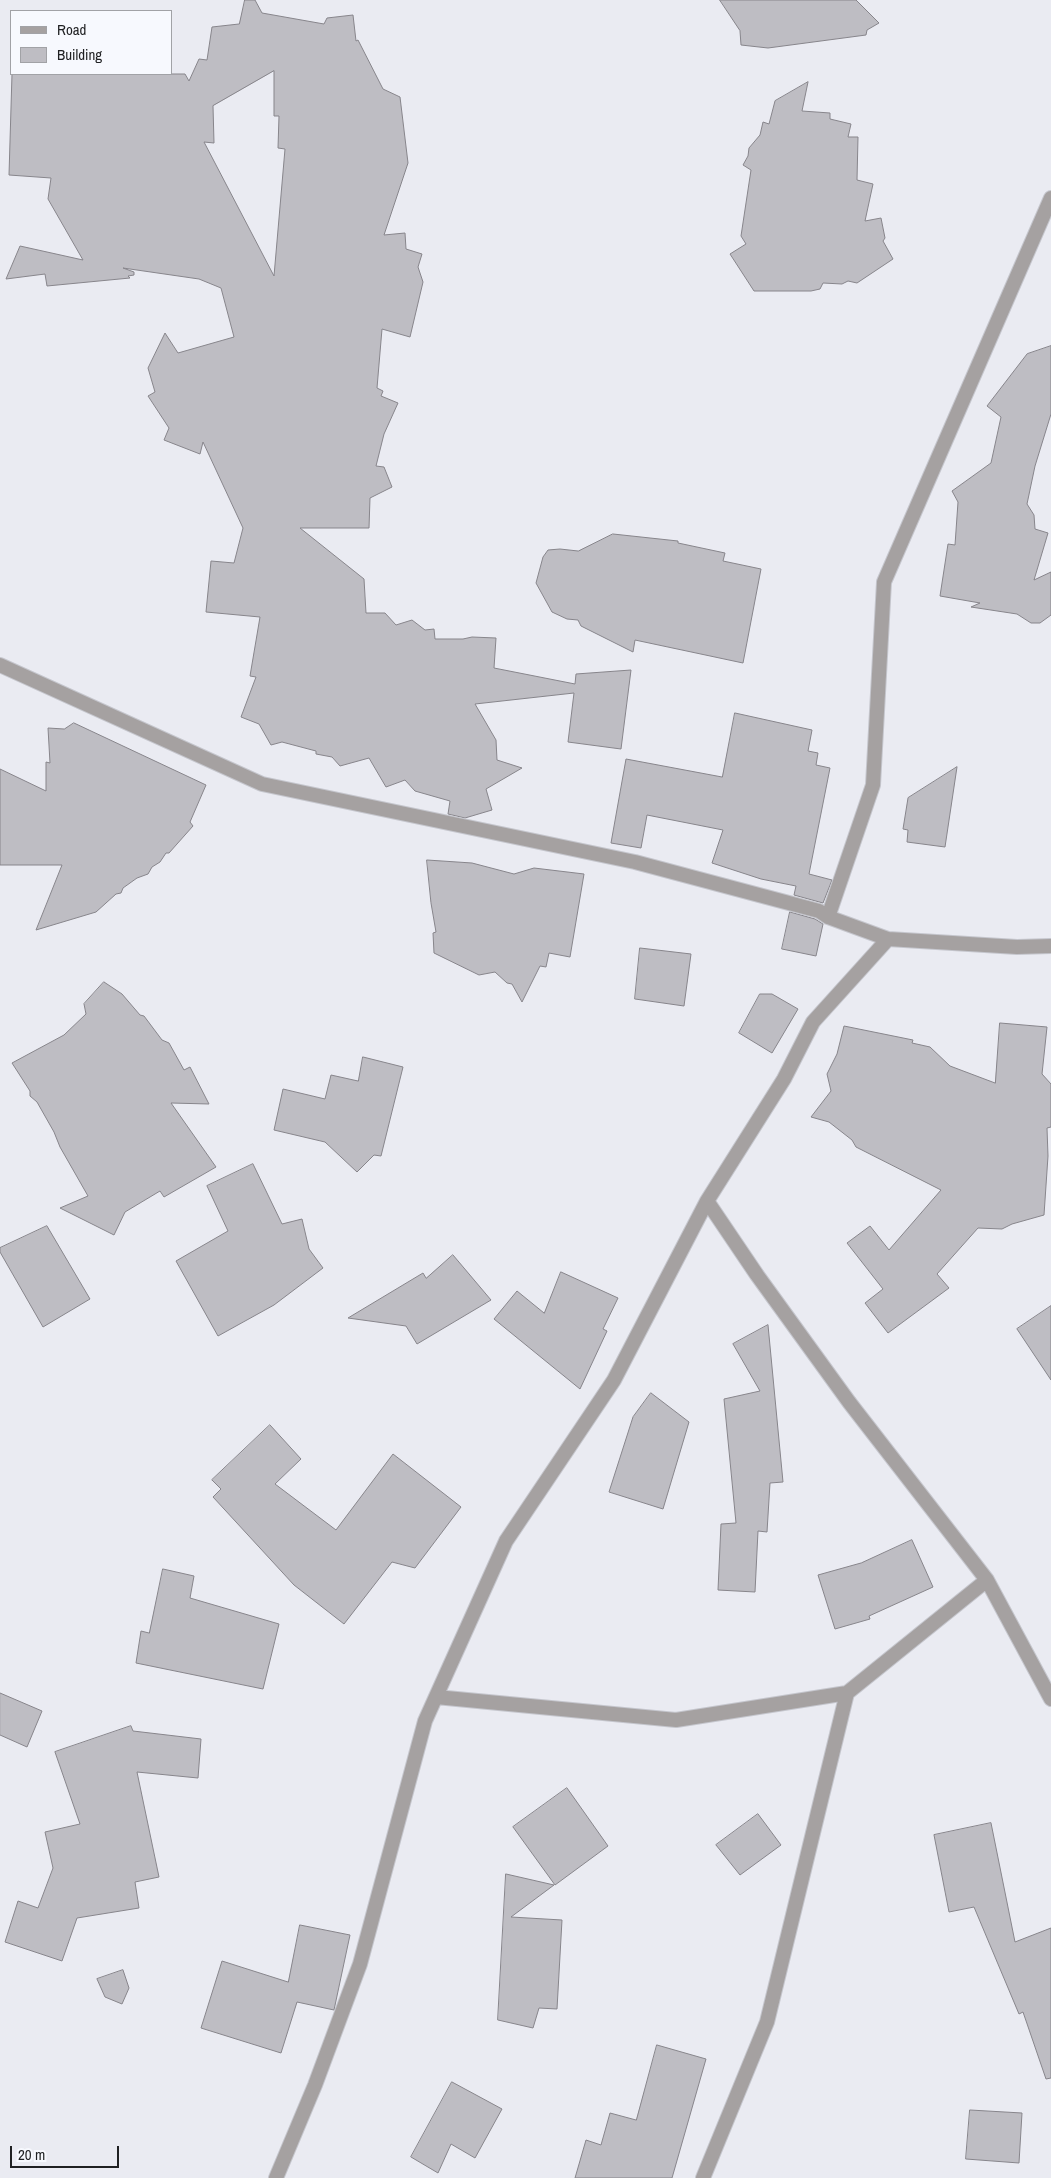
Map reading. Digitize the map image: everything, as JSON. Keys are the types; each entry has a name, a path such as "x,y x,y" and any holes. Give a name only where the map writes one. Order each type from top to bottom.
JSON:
{"street":[{"path":"828,917 873,785 884,582 1051,198"},
{"path":"0,665 262,784 635,862 819,911 828,917 888,939 1017,947 1051,946"},
{"path":"276,2178 315,2086 360,1964 425,1721 506,1541 614,1380 707,1201 784,1079 813,1022 888,939"},
{"path":"707,1201 756,1274 849,1402 987,1580 1051,1699"},
{"path":"436,1697 676,1720 847,1693 987,1580"},
{"path":"702,2178 767,2022 847,1693"}],"building":[{"path":"245,0 255,0 262,13 324,24 327,18 353,15 356,41 358,40 383,89 400,97 408,163 384,235 405,233 406,249 422,254 418,267 423,282 410,337 382,329 377,388 383,391 381,396 398,403 384,434 376,466 384,467 392,487 370,498 369,528 300,528 364,579 366,613 385,613 396,625 412,620 425,630 434,629 435,639 496,638 494,668 575,684 576,674 631,670 621,749 568,742 574,693 475,704 496,740 497,760 522,768 486,789 492,810 465,818 448,814 450,801 415,791 405,780 386,787 369,758 340,766 332,757 316,754 316,751 282,742 271,745 259,724 241,717 256,677 250,676 260,617 206,612 211,561 234,563 243,528 203,442 200,454 164,440 169,428 148,396 155,392 148,368 165,333 178,353 234,337 221,288 199,279 123,268 134,272 134,275 128,276 130,278 47,286 45,274 6,279 20,246 83,260 48,199 51,178 9,175 12,75 185,74 189,81 199,59 207,60 212,27 239,24","holes":["274,71 274,116 279,116 278,148 285,149 274,276 204,142 214,143 213,106"]},
{"path":"720,0 856,0 879,23 867,30 866,35 768,48 741,45 740,31"},
{"path":"808,82 802,111 830,113 830,119 851,124 848,137 858,137 857,180 873,184 865,221 881,218 885,238 883,241 893,259 857,283 848,281 842,284 823,283 820,289 811,291 754,291 730,254 746,244 741,236 751,170 743,165 748,156 749,148 760,135 763,122 769,124 775,101"},
{"path":"1051,346 1051,414 1035,466 1027,504 1034,515 1035,529 1048,533 1034,580 1051,572 1051,615 1040,623 1031,623 1017,614 971,607 980,603 940,596 948,544 955,545 958,502 952,491 991,463 1001,417 987,406 1027,354"},
{"path":"613,534 678,541 678,543 725,553 723,561 761,569 743,663 635,640 633,652 581,626 578,620 567,619 552,612 536,583 543,557 548,550 578,551"},
{"path":"735,713 812,730 808,751 818,753 816,765 830,768 809,874 832,880 823,903 794,895 796,886 761,879 712,863 723,830 647,815 641,848 611,843 626,759 722,777"},
{"path":"74,723 206,785 190,822 193,826 169,853 166,853 160,862 152,867 148,874 137,878 123,888 121,893 116,894 96,912 36,930 62,865 0,865 0,769 46,791 46,762 50,763 48,728 64,729"},
{"path":"957,767 945,847 907,842 908,830 903,829 908,798"},
{"path":"427,860 472,863 514,874 534,868 584,874 570,957 549,953 546,967 540,966 522,1002 512,984 507,983 495,972 479,975 434,953 433,933 436,932"},
{"path":"790,912 815,919 823,924 816,956 782,949"},
{"path":"640,948 691,954 684,1006 635,999"},
{"path":"104,982 122,994 140,1015 144,1016 162,1040 169,1043 184,1070 190,1067 209,1104 171,1103 216,1167 164,1197 160,1191 125,1212 114,1235 60,1208 88,1196 37,1102 30,1096 30,1091 12,1063 64,1035 86,1014 84,1004"},
{"path":"760,994 772,994 798,1009 772,1053 739,1033"},
{"path":"1000,1023 1047,1027 1042,1074 1051,1084 1051,1127 1047,1128 1048,1156 1044,1215 1012,1224 1002,1229 978,1228 937,1274 949,1288 888,1333 865,1303 883,1289 847,1243 870,1226 889,1250 941,1190 856,1147 852,1140 829,1122 811,1117 831,1091 827,1074 837,1054 844,1026 913,1040 912,1043 930,1047 950,1066 995,1083"},
{"path":"363,1057 403,1067 381,1156 374,1155 357,1172 325,1142 274,1130 283,1089 325,1099 331,1075 358,1081"},
{"path":"253,1164 282,1224 302,1219 309,1249 323,1268 274,1305 218,1336 176,1261 228,1231 207,1186"},
{"path":"47,1226 90,1299 43,1327 0,1252 0,1248"},
{"path":"453,1255 491,1300 417,1344 406,1326 348,1318 423,1273 426,1278"},
{"path":"561,1272 618,1298 603,1329 607,1331 580,1389 494,1319 517,1291 544,1313"},
{"path":"1051,1306 1051,1380 1017,1329"},
{"path":"768,1325 783,1482 770,1483 767,1532 758,1531 755,1592 718,1590 721,1524 736,1523 724,1399 760,1391 733,1344"},
{"path":"651,1393 689,1422 663,1509 609,1492 633,1417"},
{"path":"270,1425 301,1459 275,1484 336,1530 393,1454 461,1507 415,1568 392,1562 344,1624 294,1585 213,1497 221,1489 212,1480"},
{"path":"912,1540 933,1587 869,1616 870,1619 835,1629 818,1575 861,1563"},
{"path":"163,1569 194,1576 190,1598 279,1624 263,1689 136,1663 141,1631 149,1633"},
{"path":"0,1693 42,1711 27,1747 0,1735"},
{"path":"131,1726 133,1731 201,1739 198,1778 137,1772 159,1877 135,1882 139,1908 77,1918 62,1961 5,1942 18,1901 38,1908 53,1868 45,1832 80,1824 55,1752"},
{"path":"567,1788 608,1846 555,1885 513,1827"},
{"path":"758,1814 781,1845 740,1875 716,1845"},
{"path":"991,1823 1015,1942 1051,1928 1051,2078 1046,2079 1023,2012 1019,2014 974,1907 949,1912 934,1835"},
{"path":"506,1874 554,1885 511,1917 562,1920 557,2009 539,2008 533,2028 498,2020"},
{"path":"300,1925 350,1935 334,2010 297,2002 281,2053 201,2028 222,1961 288,1982"},
{"path":"123,1970 129,1988 122,2004 105,1997 97,1979"},
{"path":"657,2045 706,2059 672,2178 575,2178 586,2140 601,2145 610,2113 636,2120"},
{"path":"452,2082 502,2109 475,2158 451,2144 438,2173 411,2157"},
{"path":"970,2110 1022,2113 1019,2163 966,2159"}]}
